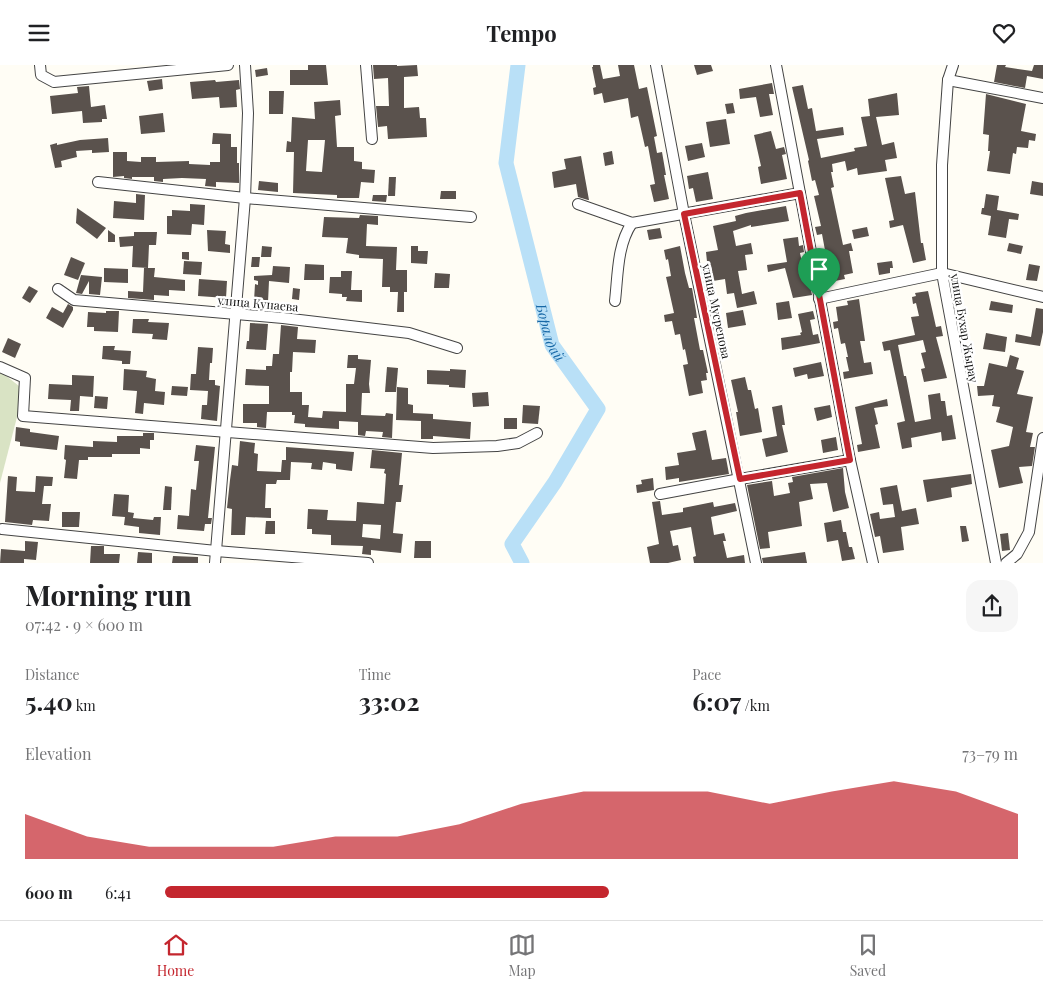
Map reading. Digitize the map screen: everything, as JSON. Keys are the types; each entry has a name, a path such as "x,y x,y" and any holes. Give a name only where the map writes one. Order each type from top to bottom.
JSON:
{"street":[{"path":"40,65 41,75 54,82 228,65"},
{"path":"215,563 245,198 248,113 245,65"},
{"path":"366,65 372,139"},
{"name":"улица Мусрепова","path":"656,65 684,214 756,563"},
{"path":"776,65 850,460 873,563"},
{"name":"улица Бухар Жырау","path":"952,65 948,80 942,165 942,273 996,563"},
{"path":"948,80 1043,98"},
{"path":"98,182 245,198 471,217"},
{"path":"578,204 632,223 800,193"},
{"path":"615,301 621,249 625,233 632,223"},
{"path":"819,299 942,273 1043,297"},
{"name":"улица Кунаева","path":"58,289 74,300 236,313 409,333 457,348"},
{"path":"0,367 25,378 23,415 226,433 433,448 496,446 518,443 537,433"},
{"path":"1006,563 1017,554 1029,532 1043,438"},
{"path":"660,495 850,460"},
{"path":"2,529 216,551 368,563"}],"green space":[{"path":"0,371 24,390 0,483"}],"building":[{"path":"308,65 326,65 328,85 290,85 290,70 308,70"},
{"path":"373,65 417,65 418,76 404,77 404,108 419,107 420,118 426,118 427,137 388,139 387,126 378,127 376,106 389,106 388,78 374,79"},
{"path":"593,65 600,65 603,79 620,76 618,65 634,65 639,89 647,87 657,136 654,137 657,153 662,152 669,199 654,202 650,185 655,184 648,146 645,147 638,116 631,118 628,98 604,103 602,93 594,95 593,88 596,87"},
{"path":"694,65 711,65 713,71 697,75"},
{"path":"997,65 1006,65 1005,67 1032,71 1034,65 1043,65 1043,79 1027,76 1025,88 994,82"},
{"path":"267,68 268,75 256,77 255,70"},
{"path":"162,79 163,89 149,91 147,81"},
{"path":"215,80 216,82 239,80 240,89 236,90 237,107 220,108 219,97 192,99 190,82"},
{"path":"772,83 774,94 769,94 773,115 760,117 756,97 740,99 739,89"},
{"path":"803,85 808,109 812,108 816,131 843,127 844,135 817,139 821,158 855,151 854,148 867,146 861,117 870,116 868,99 897,93 899,115 876,117 882,145 894,142 897,158 885,160 887,171 858,175 857,168 847,171 845,161 832,164 833,172 831,172 834,187 831,188 843,245 851,243 853,251 849,251 853,273 844,275 845,279 830,282 828,269 823,270 822,262 827,261 822,234 817,235 815,227 821,226 814,196 819,195 815,180 812,181 792,87"},
{"path":"89,86 91,107 105,105 107,119 102,119 102,122 83,123 82,111 52,114 50,96 78,93 77,87"},
{"path":"269,91 284,91 283,114 269,114"},
{"path":"986,94 1026,104 1021,131 1036,134 1035,141 1029,140 1028,148 1017,147 1016,154 1013,153 1010,174 987,171 990,151 988,151 989,135 983,134"},
{"path":"340,100 341,115 335,116 337,147 354,147 354,161 362,162 362,169 375,170 374,183 361,182 359,198 337,198 337,195 293,193 294,152 286,152 287,141 291,142 292,117 315,119 314,102","holes":["308,140 325,140 322,172 306,171"]},
{"path":"733,103 735,113 727,114 725,104"},
{"path":"163,113 165,132 141,134 139,116"},
{"path":"726,119 730,144 710,147 706,122"},
{"path":"771,131 776,149 784,147 786,154 782,155 787,179 761,184 758,167 761,166 754,135"},
{"path":"213,133 231,134 231,147 237,147 239,183 216,182 216,187 205,186 206,179 163,179 163,182 154,181 154,177 132,177 132,179 124,178 124,176 113,177 113,152 127,152 127,161 141,162 141,157 156,157 156,162 189,161 189,164 210,165 210,162 220,162 220,144 212,144"},
{"path":"108,138 109,152 92,153 92,150 76,151 77,157 61,161 62,167 55,168 50,145"},
{"path":"702,143 705,157 688,161 685,146"},
{"path":"612,151 614,164 605,166 603,153"},
{"path":"581,156 589,200 578,197 576,184 554,188 552,172 566,169 564,159"},
{"path":"708,172 713,199 696,202 693,188 689,189 687,176"},
{"path":"901,176 905,194 915,192 921,243 923,243 926,260 913,263 903,225 890,228 889,221 894,220 885,178"},
{"path":"389,177 396,177 395,196 388,196"},
{"path":"259,181 278,183 278,192 258,190"},
{"path":"1032,181 1043,183 1043,196 1030,194"},
{"path":"441,191 456,191 456,199 440,199"},
{"path":"136,194 145,195 144,220 113,218 114,201 136,203"},
{"path":"986,194 999,196 997,210 1019,214 1018,220 1009,219 1006,238 988,235 991,216 981,214"},
{"path":"373,195 387,195 386,202 372,201"},
{"path":"190,204 205,205 204,225 192,224 191,235 167,234 167,216 172,216 172,210 190,211"},
{"path":"786,206 789,221 751,227 751,225 733,231 736,246 751,243 753,254 745,255 747,270 738,271 742,294 754,291 757,304 737,308 734,293 727,294 725,279 707,282 705,271 708,271 706,252 718,250 713,226 736,221 735,216"},
{"path":"77,208 106,228 97,239 76,223"},
{"path":"360,215 378,216 378,225 367,224 366,246 397,247 396,270 407,270 407,292 404,292 404,312 397,312 398,292 390,292 390,287 382,287 383,259 359,258 359,255 346,253 348,238 322,237 324,217 359,218"},
{"path":"867,227 869,236 854,239 852,230"},
{"path":"660,228 662,238 649,240 647,230"},
{"path":"108,230 115,235 115,242 108,242"},
{"path":"207,230 226,231 225,244 230,245 230,253 208,251"},
{"path":"134,232 157,232 156,245 149,245 148,268 132,267 133,246 120,247 119,237 134,236"},
{"path":"798,237 799,246 803,245 804,252 800,253 807,286 810,285 812,295 793,298 785,268 768,272 767,265 787,262 783,239"},
{"path":"1009,243 1023,246 1021,254 1007,251"},
{"path":"262,246 272,247 271,257 261,257"},
{"path":"411,246 418,246 418,251 428,251 427,264 411,263"},
{"path":"680,246 689,288 692,288 697,318 694,318 700,350 703,350 708,373 706,373 707,380 701,381 703,393 689,396 683,365 688,364 685,349 683,350 680,334 675,335 672,321 665,322 664,315 674,313 666,277 671,276 668,259 666,260 664,250"},
{"path":"182,252 189,252 189,260 182,259"},
{"path":"71,257 85,263 78,280 64,275"},
{"path":"252,257 260,257 259,267 251,267"},
{"path":"184,261 202,262 201,275 183,274"},
{"path":"892,261 893,268 890,268 890,273 879,275 877,263"},
{"path":"305,264 324,265 324,280 304,280"},
{"path":"1029,264 1040,266 1037,281 1026,280"},
{"path":"273,266 290,267 289,283 269,281 268,302 254,301 255,284 258,285 258,281 254,280 254,276 272,275"},
{"path":"104,268 128,269 128,283 104,282"},
{"path":"144,268 155,268 154,277 185,280 185,291 169,290 169,296 154,295 154,300 128,298 128,291 143,292"},
{"path":"341,271 352,271 351,290 362,290 362,302 346,301 347,297 342,297 342,294 329,293 330,277 341,277"},
{"path":"435,273 450,274 449,288 434,288"},
{"path":"81,275 102,277 100,295 89,294 89,281 82,294 76,293"},
{"path":"199,279 227,281 226,298 198,296"},
{"path":"29,286 38,291 30,303 22,298"},
{"path":"293,288 300,289 299,300 292,299"},
{"path":"928,291 936,327 941,326 943,336 936,337 947,378 924,382 921,369 925,368 921,353 926,352 923,340 898,345 915,422 931,419 928,395 940,393 941,401 945,401 947,416 952,415 956,439 942,441 941,432 911,438 912,447 902,449 897,423 905,421 890,350 884,351 882,342 915,335 911,317 919,316 916,303 913,304 912,297 916,296 915,293"},
{"path":"859,299 865,341 860,341 864,363 871,362 873,374 844,379 843,372 849,371 846,357 848,357 845,343 841,344 838,328 834,329 833,322 838,321 836,307 848,305 847,301"},
{"path":"789,301 792,318 778,320 776,303"},
{"path":"991,301 1013,305 1012,313 989,310"},
{"path":"68,304 73,307 73,310 63,328 46,318 52,307 63,313"},
{"path":"1036,308 1043,309 1043,332 1040,346 1015,342 1016,334 1031,337"},
{"path":"743,310 746,325 728,328 726,313"},
{"path":"106,311 119,311 118,332 94,331 94,327 87,327 88,312 106,313"},
{"path":"813,311 815,319 810,320 813,335 818,334 820,343 782,350 781,338 801,335 798,314"},
{"path":"133,319 149,319 148,322 169,323 167,340 152,339 153,334 132,333"},
{"path":"250,323 268,324 266,350 246,349 247,341 249,341"},
{"path":"281,325 298,327 297,339 316,340 315,353 293,352 292,372 290,372 290,392 302,392 302,405 309,405 308,417 322,418 323,411 346,412 346,384 354,384 356,368 347,368 348,355 358,355 358,359 371,360 370,393 362,393 361,415 385,416 386,413 393,414 392,438 382,437 383,432 366,431 365,436 358,435 358,422 339,421 339,429 305,427 305,424 294,423 295,415 292,415 292,412 267,412 266,428 257,427 257,423 243,423 243,404 269,404 269,386 245,385 246,369 266,370 266,366 272,366 273,354 279,354"},
{"path":"986,333 1007,337 1005,352 983,349"},
{"path":"8,338 21,344 15,358 2,352"},
{"path":"103,346 115,346 114,350 131,351 130,364 122,364 122,361 102,359"},
{"path":"198,347 213,348 209,380 215,380 215,385 220,386 217,421 201,419 202,405 207,405 208,391 190,390 191,374 196,374"},
{"path":"1010,355 1019,358 1016,369 1024,371 1017,394 1033,397 1026,432 1033,433 1030,447 1035,447 1032,466 1019,467 1023,483 999,488 991,450 1009,446 1013,427 996,422 1000,407 992,406 994,395 978,396 977,386 984,386 989,363 1007,367"},
{"path":"821,362 824,376 808,379 807,374 795,377 793,368"},
{"path":"387,367 398,368 396,392 385,392"},
{"path":"124,369 147,371 146,377 156,379 155,391 165,392 164,405 144,403 143,414 135,413 137,391 123,390"},
{"path":"450,369 466,370 465,388 427,384 427,370 450,371"},
{"path":"72,375 94,376 93,397 80,396 79,411 70,411 71,400 48,399 49,384 72,385"},
{"path":"745,377 748,390 751,390 755,409 758,408 762,432 740,436 736,412 738,412 731,380"},
{"path":"172,386 188,387 187,396 171,395"},
{"path":"397,387 408,388 408,404 413,405 413,413 433,414 433,419 471,422 470,439 433,436 433,439 421,439 421,421 396,420"},
{"path":"488,392 489,406 473,407 472,393"},
{"path":"95,396 108,397 107,409 94,408"},
{"path":"887,399 888,406 874,408 878,424 875,425 880,448 858,452 857,445 862,444 855,407"},
{"path":"523,405 540,406 538,424 522,423"},
{"path":"782,405 785,425 782,425 788,452 766,457 762,439 777,436 772,407"},
{"path":"830,405 832,417 817,421 814,408"},
{"path":"504,418 517,418 517,429 504,429"},
{"path":"16,427 30,429 30,432 59,436 57,450 20,446 20,442 15,441"},
{"path":"706,430 712,460 726,458 729,474 679,482 679,478 666,480 665,467 679,465 677,453 696,450 692,433"},
{"path":"143,433 154,433 154,440 150,440 150,449 140,448 140,454 112,454 112,457 88,457 88,460 79,460 77,479 64,478 65,445 93,447 93,441 117,442 117,436 143,436"},
{"path":"836,437 838,450 823,453 821,440"},
{"path":"240,441 255,443 254,453 258,454 257,471 281,472 282,460 286,460 286,447 354,452 352,471 336,469 336,464 323,462 322,470 311,469 312,463 291,462 290,480 277,480 276,484 266,484 265,508 271,508 271,518 246,517 245,535 231,535 232,509 227,508 232,465 238,466"},
{"path":"196,445 215,447 208,518 212,518 211,524 205,524 204,531 177,529 178,515 189,516 191,489 196,490 199,461 194,461"},
{"path":"372,450 402,453 399,485 403,485 401,502 396,502 393,533 403,534 401,553 371,550 371,555 362,554 363,546 331,545 331,535 312,534 312,529 307,529 308,509 328,510 327,520 356,521 357,502 384,504 385,469 370,468","holes":["363,524 381,525 380,539 362,537"]},
{"path":"843,468 845,492 849,508 833,512 827,483 810,484 813,499 799,502 802,526 768,532 770,548 760,549 747,485 772,481 774,496 790,493 788,483 793,482 792,477"},
{"path":"971,474 972,484 951,488 952,497 927,502 923,480"},
{"path":"8,476 17,477 16,491 35,492 36,476 53,477 52,486 44,486 42,504 51,504 49,521 33,520 32,525 5,522"},
{"path":"653,478 654,490 637,493 636,485 642,484 641,480"},
{"path":"897,485 902,511 916,508 919,524 901,527 904,550 883,553 880,536 875,537 870,514 879,512 880,519 895,517 893,504 883,505 880,488"},
{"path":"165,486 172,487 171,510 163,510"},
{"path":"114,494 129,495 128,512 134,513 133,518 153,520 154,517 161,517 160,535 139,533 139,527 124,525 125,517 112,516"},
{"path":"660,501 662,515 683,512 683,508 713,502 714,507 735,503 737,511 711,517 714,535 724,533 726,541 723,541 727,558 744,555 745,563 694,563 693,557 696,556 691,527 670,531 673,546 678,545 681,560 668,563 650,563 647,547 659,544 652,502"},
{"path":"62,512 80,512 79,527 62,527"},
{"path":"841,520 843,532 846,532 849,547 852,547 855,559 842,561 838,540 827,542 824,523"},
{"path":"266,521 275,521 275,534 265,534"},
{"path":"960,526 966,526 969,541 962,542"},
{"path":"1008,533 1010,550 1002,551 1000,534"},
{"path":"25,541 38,542 36,560 24,559 24,563 0,563 1,549 25,551"},
{"path":"415,541 431,541 431,558 414,558"},
{"path":"91,546 104,546 104,554 120,554 119,563 90,563"},
{"path":"138,552 152,553 152,563 137,563"},
{"path":"805,552 807,563 763,563 762,558"},
{"path":"173,556 198,557 198,563 172,563"}],"waterway":[{"name":"Боралдай","path":"518,65 506,163 552,345 598,409 555,482 512,544 522,563"}],"route":[{"path":"800,193 819,299 850,460 740,479 684,214 800,193"}]}
